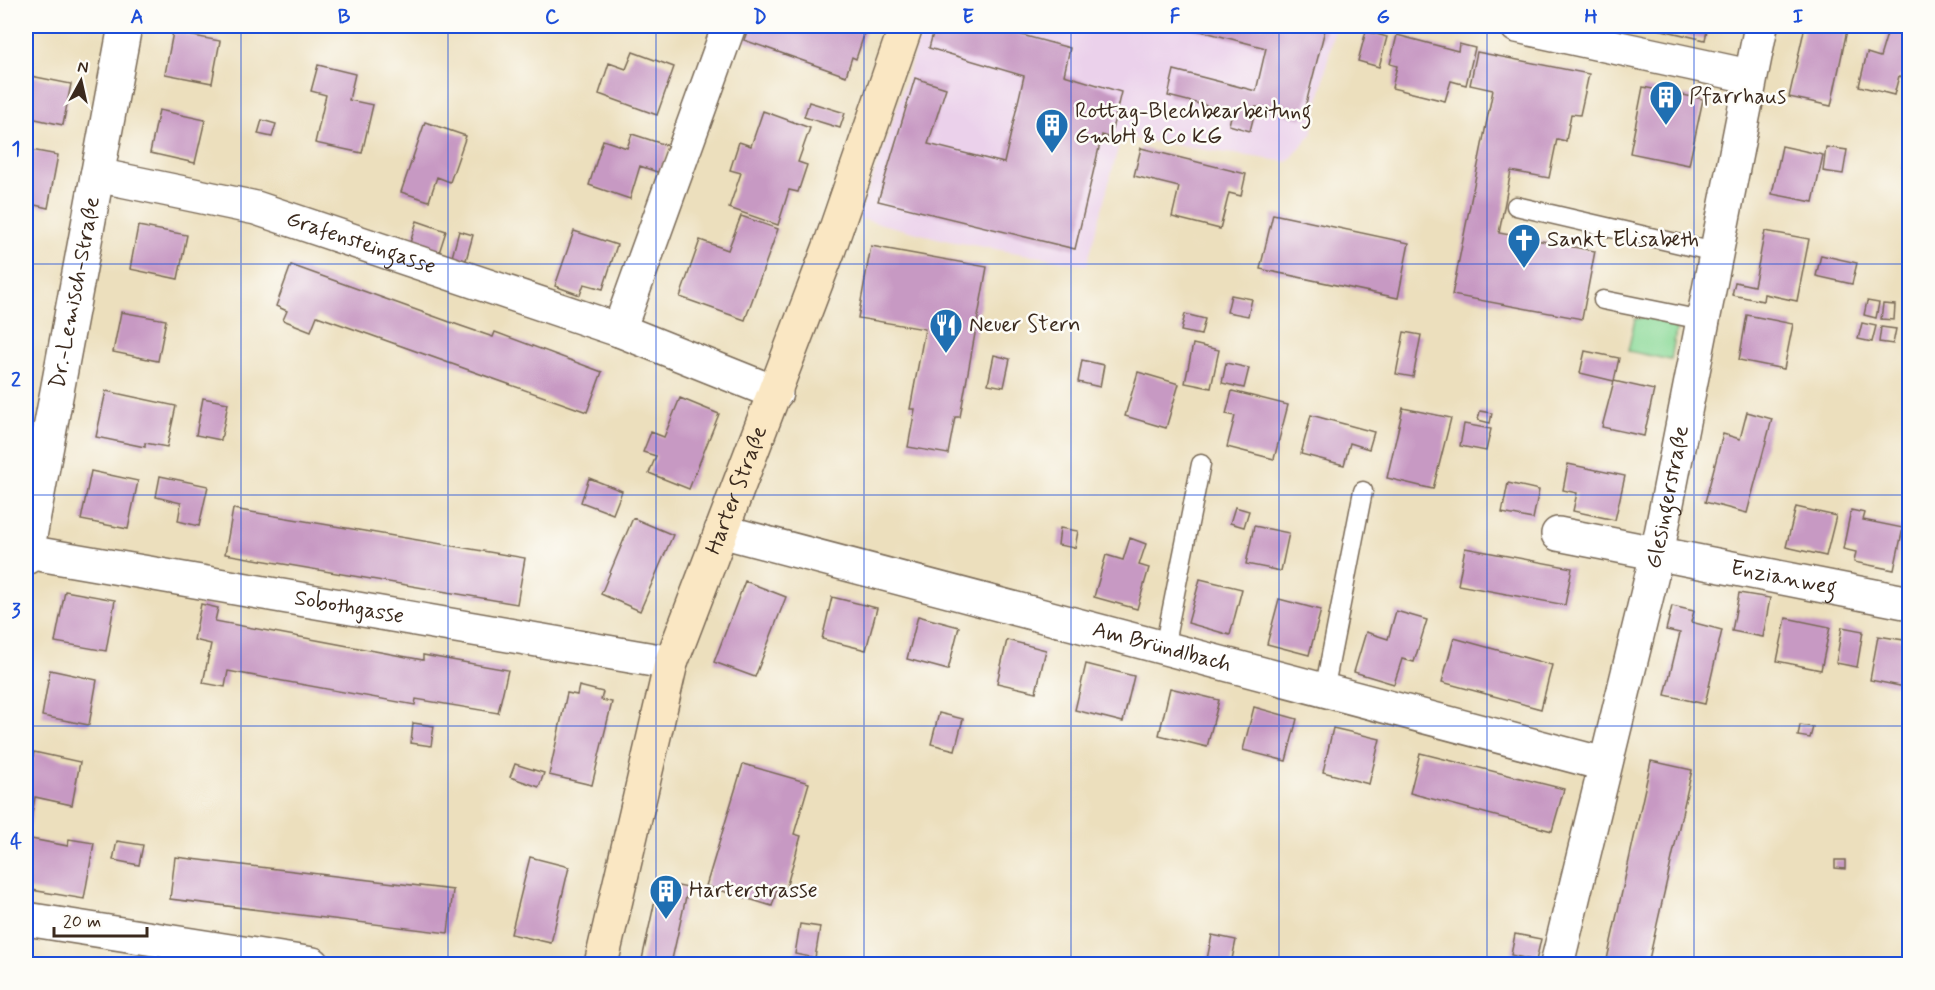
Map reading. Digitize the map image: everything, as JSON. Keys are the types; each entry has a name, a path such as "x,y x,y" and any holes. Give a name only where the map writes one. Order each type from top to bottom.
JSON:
{"main road":[{"name":"Harter Straße","path":"601,964 671,663 776,393 829,249 906,26"}],"street":[{"name":"Dr.-Lemisch-Straße","path":"26,555 125,26"},
{"path":"619,330 685,142 729,26"},
{"path":"1517,26 1749,76"},
{"name":"Glesingerstraße","path":"1557,964 1657,554 1749,76 1761,26"},
{"name":"Grafensteingasse","path":"97,175 256,208 619,330 776,393"},
{"name":"Am Bründlbach","path":"721,531 1604,764"},
{"name":"Enzianweg","path":"1558,534 1910,603"},
{"name":"Sobothgasse","path":"26,555 671,663"},
{"path":"26,919 313,964"}],"lane":[{"path":"1516,206 1715,252"},
{"path":"1603,300 1702,320"},
{"path":"1164,648 1202,464"},
{"path":"1324,691 1363,491"}],"shaded area":[{"path":"923,26 1335,26 1312,134 1288,162 1121,137 1087,265 949,241 858,218 888,136"}],"green space":[{"path":"1679,313 1671,360 1628,351 1635,319"}],"building":[{"path":"749,26 867,26 856,59 852,57 846,76 744,40"},
{"name":"Rottag-Blechbearbeitung GmbH & Co KG","path":"935,26 989,26 1070,48 1064,75 1121,92 1110,138 1102,135 1075,249 878,201 915,78 946,88 928,144 1004,163 1024,76 929,48"},
{"path":"1182,26 1326,26 1302,119 1256,107 1250,131 1229,125 1232,112 1168,96 1174,70 1256,91 1266,48"},
{"path":"1645,26 1708,26 1705,40"},
{"path":"1805,26 1828,26 1847,30 1831,106 1789,97"},
{"path":"1873,26 1889,26 1910,32 1910,79 1899,76 1894,95 1859,86 1867,53 1880,57 1887,34 1872,30"},
{"path":"1366,31 1387,37 1379,67 1358,61"},
{"path":"173,32 220,41 212,83 165,74"},
{"path":"1397,35 1458,51 1459,44 1475,48 1466,85 1451,81 1445,101 1392,88 1397,66 1390,64"},
{"path":"633,52 674,67 657,115 599,94 609,63 626,69"},
{"path":"1477,52 1589,74 1580,115 1571,114 1566,141 1557,139 1549,178 1511,171 1499,233 1595,251 1582,319 1452,295 1493,90 1470,85"},
{"path":"318,65 355,74 349,100 373,105 362,153 315,143 326,95 311,91"},
{"path":"26,75 71,84 63,125 26,117"},
{"name":"Pfarrhaus","path":"1643,87 1703,99 1689,165 1630,153"},
{"path":"809,102 845,113 840,128 804,117"},
{"path":"159,110 205,120 195,163 150,153"},
{"path":"763,111 810,128 798,162 807,165 798,192 789,190 778,225 729,208 741,173 730,170 739,142 751,146"},
{"path":"262,120 276,124 272,137 258,134"},
{"path":"425,122 466,136 450,182 437,177 429,201 401,192"},
{"path":"632,134 669,146 660,173 640,166 630,199 589,185 603,140 627,148"},
{"path":"1782,146 1823,155 1813,202 1772,194"},
{"path":"1826,147 1847,150 1843,174 1823,171"},
{"path":"1141,148 1246,174 1241,196 1229,193 1220,229 1172,217 1179,187 1134,176"},
{"path":"26,149 58,155 48,208 26,203"},
{"path":"1905,158 1910,159 1910,171 1902,168"},
{"path":"1273,214 1409,243 1398,298 1260,269"},
{"path":"741,216 778,229 745,320 680,297 700,240 728,250"},
{"path":"417,221 446,231 437,259 408,249"},
{"path":"138,226 187,235 178,279 130,269"},
{"path":"459,231 473,235 466,260 452,257"},
{"path":"574,231 617,245 603,289 584,284 580,295 555,286"},
{"path":"1765,231 1809,239 1797,301 1764,294 1763,301 1732,295 1735,282 1754,286"},
{"name":"Neuer Stern","path":"871,246 987,267 960,417 955,417 948,454 908,447 915,409 910,409 925,329 858,318"},
{"path":"1821,255 1857,263 1852,284 1816,276"},
{"path":"26,260 35,262 27,308 26,308"},
{"path":"291,265 493,337 495,332 602,372 587,412 317,316 311,331 283,320 287,311 276,306"},
{"path":"1231,295 1252,299 1248,316 1227,312"},
{"path":"1867,301 1879,303 1876,318 1864,315"},
{"path":"1883,304 1895,305 1894,320 1881,319"},
{"path":"121,312 166,320 158,361 113,352"},
{"path":"1185,314 1205,319 1201,335 1181,331"},
{"path":"1747,315 1793,324 1784,369 1739,360"},
{"path":"1862,323 1876,326 1872,342 1858,339"},
{"path":"1881,327 1896,329 1893,344 1879,342"},
{"path":"1404,332 1421,335 1413,377 1396,374"},
{"path":"1193,344 1219,350 1211,388 1185,383"},
{"path":"1585,351 1619,358 1614,381 1580,373"},
{"path":"994,355 1010,359 1004,387 988,384"},
{"path":"1082,360 1104,365 1100,387 1078,382"},
{"path":"1226,363 1249,368 1244,388 1222,383"},
{"path":"1138,372 1179,384 1166,428 1125,416"},
{"path":"1614,381 1654,390 1644,436 1602,427"},
{"path":"106,391 176,406 167,447 145,443 145,447 96,437"},
{"path":"1232,391 1288,405 1274,459 1227,447 1235,416 1226,414"},
{"path":"203,398 228,403 221,440 196,435"},
{"path":"680,398 719,414 689,489 649,473 656,456 643,452 651,432 664,437"},
{"path":"1403,408 1451,418 1433,489 1387,478"},
{"path":"1480,411 1492,413 1490,423 1478,420"},
{"path":"1747,412 1772,419 1747,513 1705,502 1723,434 1740,439"},
{"path":"1311,415 1374,432 1369,449 1350,443 1344,465 1301,454"},
{"path":"1464,424 1491,429 1486,451 1460,446"},
{"path":"1568,464 1625,476 1615,520 1573,511 1577,493 1563,490"},
{"path":"91,471 138,481 128,529 81,520"},
{"path":"160,476 208,486 199,526 178,521 181,503 156,497"},
{"path":"589,478 622,491 613,514 581,502"},
{"path":"1508,483 1539,490 1533,519 1502,513"},
{"path":"1235,507 1249,511 1244,527 1230,523"},
{"path":"1796,507 1836,516 1826,556 1786,547"},
{"path":"233,509 525,558 517,604 225,554"},
{"path":"1851,510 1865,513 1863,520 1903,528 1894,570 1854,562 1856,552 1843,549"},
{"path":"633,518 673,535 640,611 601,594"},
{"path":"1254,526 1289,533 1281,571 1246,564"},
{"path":"1060,528 1078,531 1075,548 1058,545"},
{"path":"1130,538 1146,544 1139,565 1149,568 1137,609 1094,597 1106,555 1123,560"},
{"path":"1465,548 1572,568 1565,605 1458,585"},
{"path":"1200,579 1242,589 1230,635 1188,623"},
{"path":"745,581 786,597 755,677 714,662"},
{"path":"65,591 115,600 106,651 55,642"},
{"path":"1739,593 1770,598 1763,637 1732,631"},
{"path":"832,597 877,608 866,650 822,639"},
{"path":"1279,599 1321,610 1309,655 1267,644"},
{"path":"201,604 218,608 215,621 423,660 423,655 508,670 498,713 416,699 415,705 228,671 225,687 203,683 211,644 194,640"},
{"path":"1672,606 1694,611 1691,622 1722,630 1705,704 1665,695 1680,633 1666,630"},
{"path":"1396,611 1427,620 1414,662 1402,659 1394,684 1354,672 1366,632 1388,639"},
{"path":"918,616 959,627 948,670 907,659"},
{"path":"1786,618 1830,627 1821,670 1777,661"},
{"path":"1842,627 1863,631 1857,667 1836,663"},
{"path":"1878,636 1910,641 1910,688 1870,680"},
{"path":"1454,638 1552,665 1541,709 1442,682"},
{"path":"1007,640 1046,650 1036,692 997,683"},
{"path":"1086,664 1134,676 1123,722 1075,710"},
{"path":"50,670 97,680 89,725 42,716"},
{"path":"579,686 603,692 601,700 612,702 592,785 549,775 567,693 577,695"},
{"path":"1170,688 1219,700 1207,747 1159,735"},
{"path":"1254,707 1297,719 1286,761 1243,750"},
{"path":"939,713 963,719 955,750 931,744"},
{"path":"413,723 434,726 431,746 411,743"},
{"path":"1800,725 1813,727 1810,738 1798,736"},
{"path":"1333,728 1380,739 1369,784 1323,772"},
{"path":"34,752 80,762 72,805 35,797 30,825 26,824 26,790"},
{"path":"1420,753 1564,789 1552,831 1410,793"},
{"path":"1651,761 1692,770 1648,964 1606,964"},
{"path":"515,764 544,773 539,787 510,777"},
{"path":"743,764 809,783 794,834 801,836 786,888 778,886 772,906 706,886"},
{"path":"26,838 68,846 69,839 94,843 84,899 26,889"},
{"path":"117,841 143,845 139,865 113,860"},
{"path":"175,857 453,890 448,933 170,899"},
{"path":"530,857 569,867 551,943 511,934"},
{"path":"1835,860 1845,860 1845,869 1835,868"},
{"name":"Harterstrasse","path":"659,882 688,888 671,964 641,964"},
{"path":"800,924 820,927 815,958 795,954"},
{"path":"1515,934 1541,939 1536,961 1511,955"},
{"path":"1212,935 1236,940 1231,964 1206,964"},
{"path":"1487,960 1500,964 1486,964"}],"place":[{"name":"Pfarrhaus","path":"1666,126"},
{"name":"Rottag-Blechbearbeitung GmbH & Co KG","path":"1052,154"},
{"name":"Sankt Elisabeth","path":"1524,269"},
{"name":"Neuer Stern","path":"946,354"},
{"name":"Harterstrasse","path":"666,920"}]}
